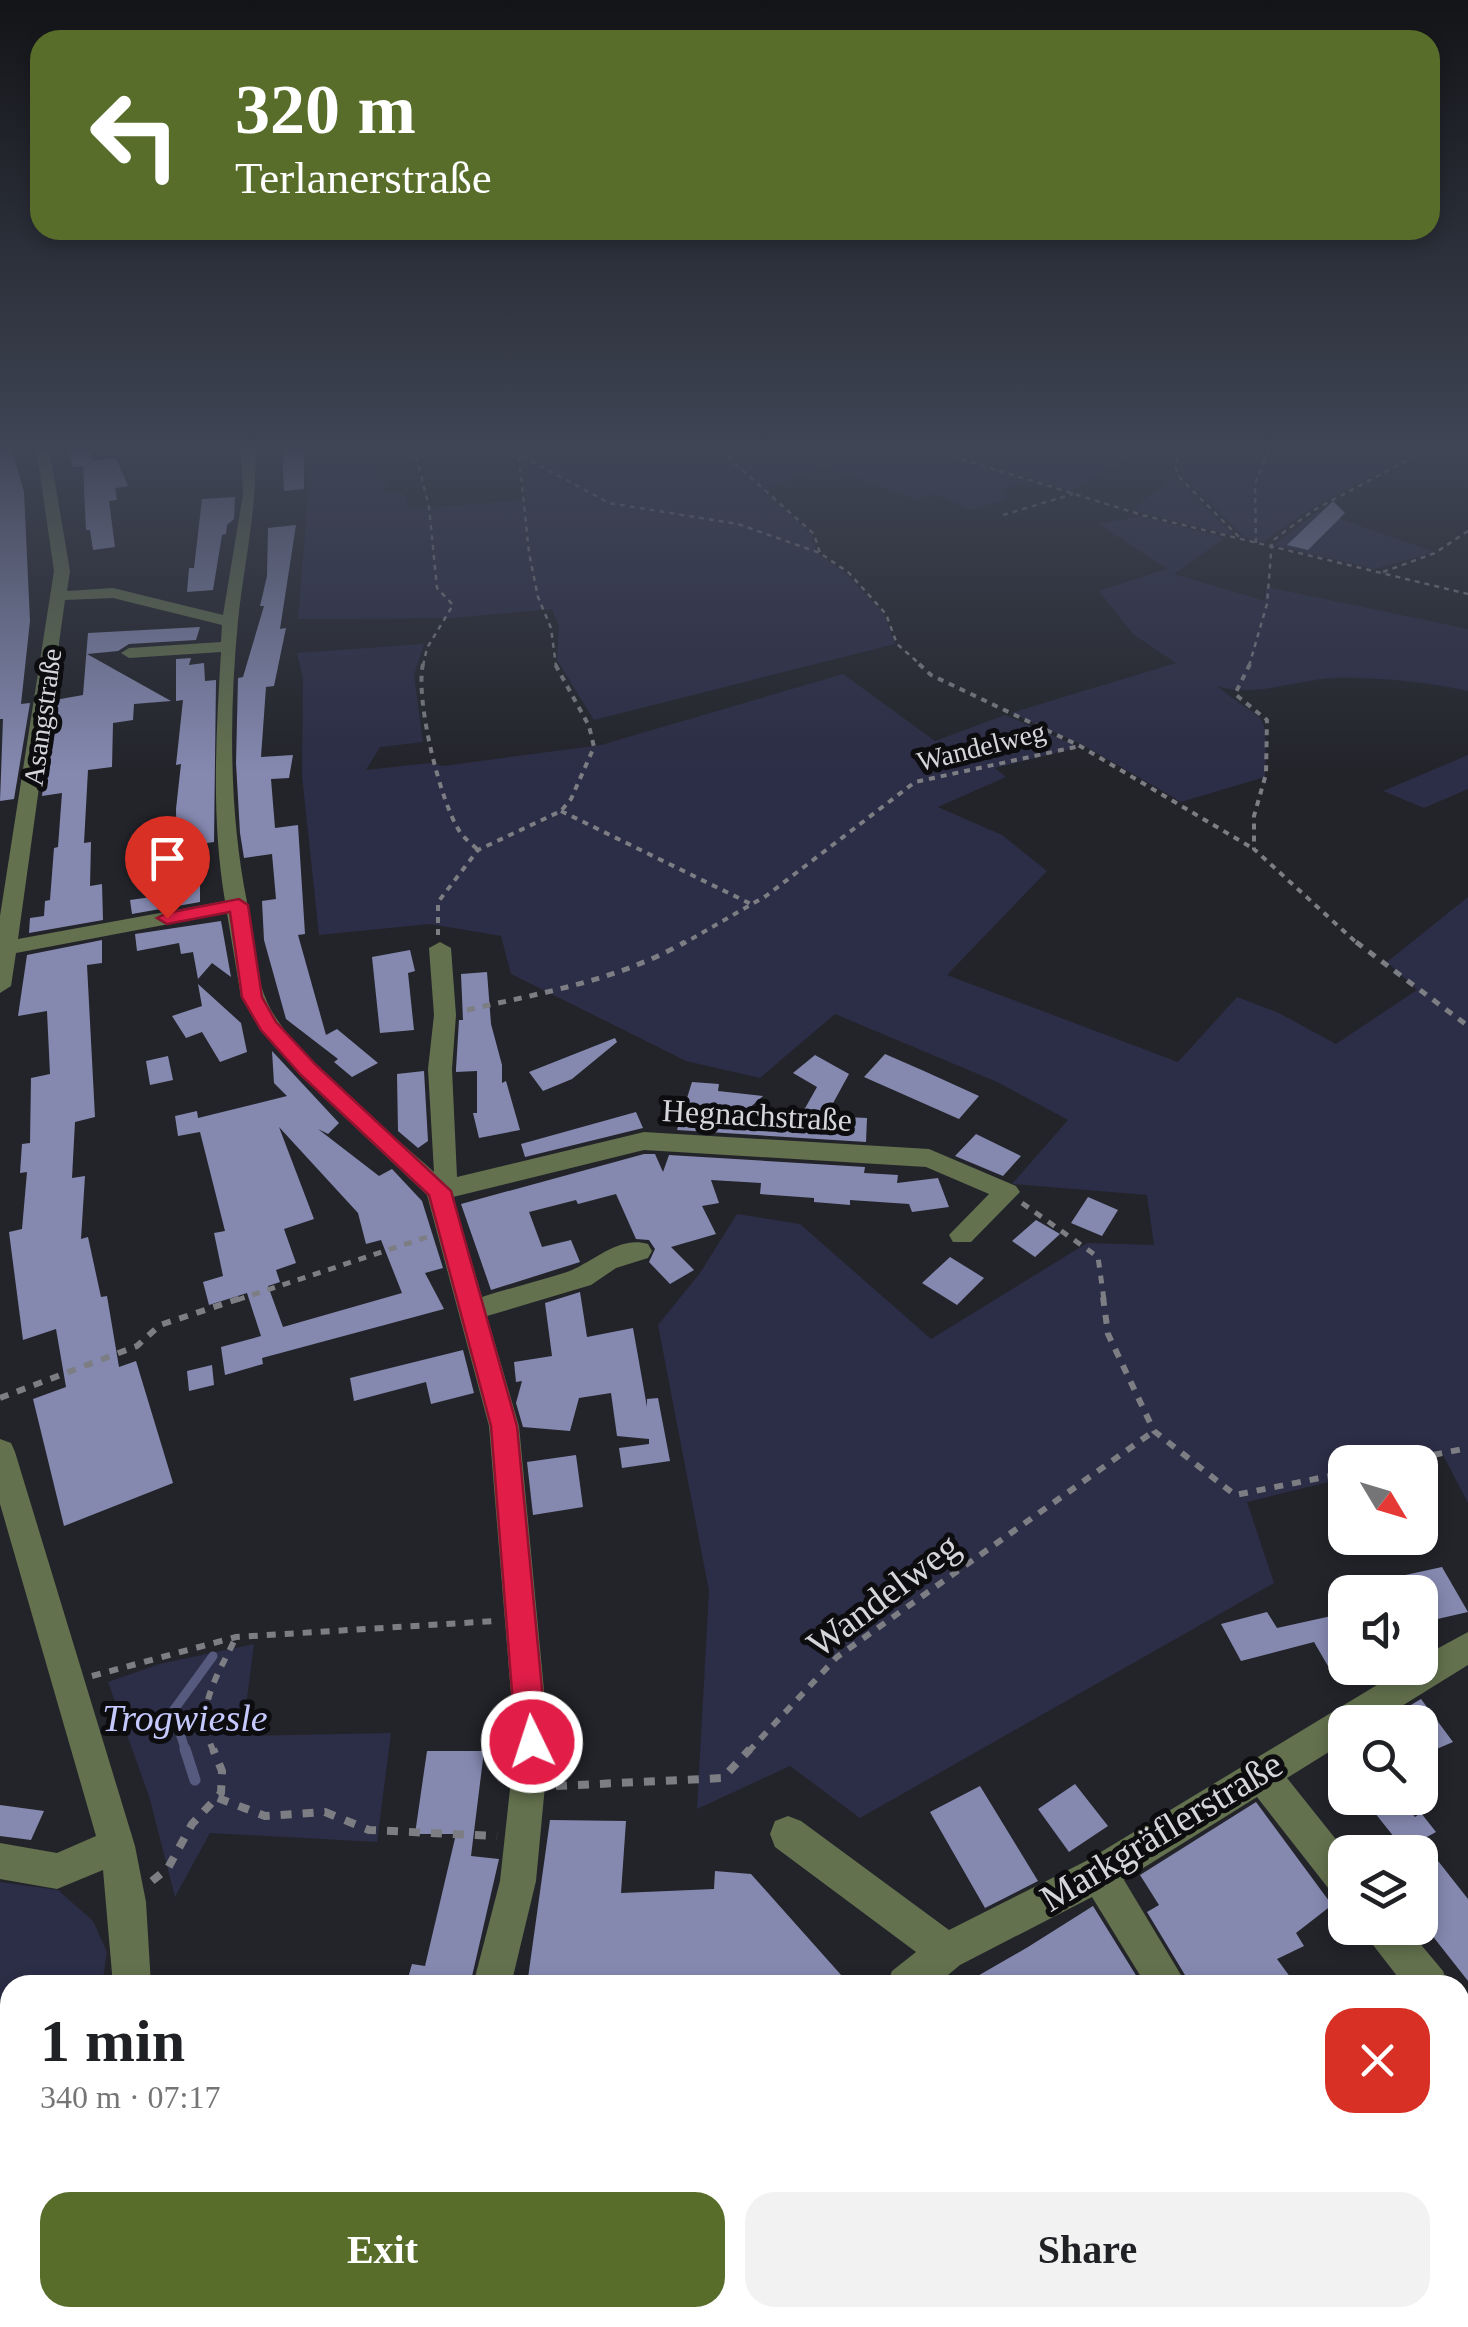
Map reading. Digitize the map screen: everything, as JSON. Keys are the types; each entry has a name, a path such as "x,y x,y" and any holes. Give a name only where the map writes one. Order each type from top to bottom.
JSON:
{"street":[{"name":"Asangstraße","path":"0,986 60,596 61,556"},
{"path":"240,556 230,622 224,794 226,848 239,905 252,997 268,1026 308,1070 439,1191 504,1426 532,1742 518,1881 494,1975"},
{"path":"60,596 113,593 230,622"},
{"path":"130,653 229,646"},
{"path":"6,948 239,905"},
{"path":"439,1191 447,1172 440,1069 445,1016 440,948"},
{"name":"Hegnachstraße","path":"439,1191 644,1142 929,1158 1008,1192"},
{"path":"962,1236 1008,1192"},
{"path":"472,1310 581,1278 607,1262 640,1251"},
{"path":"0,1452 118,1846 127,1902 131,1975"},
{"name":"Markgräflerstraße","path":"918,1975 946,1952 1099,1874 1468,1647"},
{"path":"1260,1774 1328,1859"},
{"path":"788,1834 946,1952"},
{"path":"0,1861 57,1871 118,1846"},
{"path":"1099,1874 1162,1975"},
{"path":"1396,1945 1420,1975"}],"path":[{"path":"434,556 437,588 453,605 427,648 421,674 426,728 460,832 478,850"},
{"path":"440,948 435,916 438,902 478,850 561,811 572,799 594,747 589,726 554,662 551,628 538,597 530,556"},
{"path":"825,556 848,573 886,614 897,644 930,675 1080,746 1254,849 1404,982 1468,1026"},
{"path":"1254,849 1254,816 1266,774 1267,720 1235,694 1250,665 1267,604 1271,585 1269,556"},
{"path":"1310,556 1468,594"},
{"path":"1380,572 1428,556"},
{"name":"Wandelweg","path":"445,1016 575,985 656,959 751,904 915,782 1080,746"},
{"path":"561,811 751,904"},
{"path":"1008,1192 1098,1257 1108,1334 1154,1431 1234,1495 1328,1476"},
{"path":"0,1398 136,1346 160,1324 384,1248 449,1231"},
{"name":"Wandelweg","path":"528,1788 722,1778 838,1658 1154,1431"},
{"path":"1438,1454 1468,1448"},
{"path":"70,1681 236,1637 523,1619"},
{"path":"127,1902 168,1868 192,1824 218,1798 225,1779 223,1763 208,1739 205,1707 236,1637"},
{"path":"218,1798 265,1816 325,1812 369,1830 443,1836 523,1836"}],"green space":[{"path":"303,556 821,556 846,574 884,614 895,644 594,720 557,660 559,626 552,609 452,618 298,619"},
{"path":"1147,556 1200,556 1174,574 1265,601 1266,587 1468,629 1468,691 1350,678 1246,690 1217,686 1255,713 1264,726 1265,777 1181,802 1083,745 1011,713 1176,663 1133,634 1099,591 1167,569"},
{"path":"1318,556 1422,556 1374,569"},
{"path":"424,644 414,675 423,742 380,747 366,770 430,763 443,766 601,745 843,674 935,741 1005,715 1079,747 995,768 1006,777 938,807 1002,835 1047,871 947,975 1178,1062 1237,997 1277,1012 1336,1044 1417,990 1387,962 1468,897 1468,1503 1443,1455 1438,1456 1438,1445 1328,1445 1328,1482 1247,1502 1274,1583 860,1818 790,1766 697,1809 709,1591 658,1325 700,1273 737,1214 800,1224 931,1339 1087,1243 1154,1245 1147,1195 1012,1184 1068,1120 997,1082 835,1014 760,1078 686,1061 511,974 501,936 430,924 319,935 302,776 303,678 297,653"},
{"path":"1468,755 1468,789 1424,808 1383,791"},
{"name":"Trogwiesle","path":"254,1644 242,1736 391,1733 377,1842 210,1833 175,1897 149,1796 108,1682 159,1664"},
{"path":"0,1882 58,1890 93,1921 107,1952 104,1975 0,1975"}],"building":[{"path":"0,556 27,556 30,621 21,704 30,703 14,799 0,801"},
{"path":"195,556 219,556 213,590 187,592 189,568 194,568"},
{"path":"267,556 291,556 280,629 286,628 274,686 266,687 261,757 293,755 289,778 271,779 275,828 298,825 305,934 298,935 326,1035 337,1029 378,1063 352,1077 334,1062 338,1059 286,1019 264,940 262,901 276,899 272,854 244,858 236,763 238,678 243,677 264,606 260,606"},
{"path":"200,627 196,640 129,644 118,651 87,654 171,701 134,704 133,720 113,723 112,767 88,770 84,843 91,842 90,886 102,884 103,920 29,933 30,918 44,916 45,901 50,900 54,848 58,847 62,793 42,796 55,700 83,695 88,633"},
{"path":"191,658 189,665 204,663 205,681 216,680 214,842 200,844 200,902 132,914 130,900 166,895 166,875 177,873 176,809 181,764 176,765 183,700 176,701 176,659"},
{"path":"221,921 231,977 212,963 198,979 193,952 181,954 179,943 137,951 135,934"},
{"path":"102,940 102,963 87,965 95,1117 75,1122 72,1178 85,1176 81,1239 88,1237 101,1297 107,1296 119,1367 136,1361 173,1483 64,1526 33,1399 66,1387 56,1329 23,1340 9,1232 22,1229 27,1172 20,1173 22,1144 30,1143 31,1078 50,1074 47,1011 18,1016 27,955"},
{"path":"410,950 415,971 408,973 414,1030 380,1033 372,957"},
{"path":"487,972 502,1083 506,1081 520,1130 479,1138 473,1113 477,1113 477,1071 456,1069 459,1020 463,1020 461,974"},
{"path":"198,984 241,1023 247,1052 220,1062 202,1032 186,1038 172,1016 202,1006"},
{"path":"615,1038 617,1042 572,1079 543,1091 529,1072"},
{"path":"272,1051 339,1123 328,1134 318,1129 379,1176 392,1169 422,1201 443,1268 425,1273 444,1309 262,1358 263,1364 225,1375 221,1347 261,1336 247,1293 209,1305 203,1282 223,1276 214,1233 225,1231 200,1132 178,1136 175,1116 197,1111 198,1118 287,1096 274,1083","holes":["279,1127 358,1213 366,1244 381,1240 402,1293 283,1327 268,1286 280,1282 276,1270 296,1263 284,1229 314,1219"]},
{"path":"885,1054 979,1096 959,1119 864,1077"},
{"path":"815,1055 849,1074 826,1116 867,1118 866,1142 677,1130 692,1082 719,1084 718,1091 763,1096 745,1112 799,1119 817,1087 793,1073"},
{"path":"168,1056 173,1080 150,1085 146,1061"},
{"path":"424,1071 428,1141 418,1148 398,1131 397,1074"},
{"path":"636,1112 643,1128 525,1157 521,1144"},
{"path":"976,1134 1021,1156 1003,1176 955,1156"},
{"path":"655,1154 663,1172 669,1155 865,1167 864,1173 898,1175 897,1183 938,1178 949,1207 912,1212 909,1204 814,1202 814,1198 760,1194 761,1183 711,1180 719,1203 702,1206 716,1234 671,1247 694,1270 670,1284 649,1262 655,1249 649,1240 636,1239 616,1194 578,1204 576,1200 529,1212 542,1247 571,1240 580,1262 491,1290 461,1204"},
{"path":"1088,1197 1118,1210 1102,1236 1071,1223"},
{"path":"1036,1220 1060,1234 1035,1257 1012,1241"},
{"path":"950,1257 984,1278 957,1305 922,1283"},
{"path":"580,1292 587,1337 633,1328 647,1407 647,1399 658,1398 670,1461 622,1468 619,1448 649,1444 649,1439 617,1436 611,1393 579,1398 570,1431 523,1427 516,1403 522,1381 516,1382 514,1362 552,1356 545,1303"},
{"path":"463,1350 474,1393 431,1404 426,1382 354,1401 350,1378"},
{"path":"212,1365 214,1385 189,1391 187,1371"},
{"path":"576,1455 583,1507 533,1515 527,1462"},
{"path":"1442,1567 1468,1612 1438,1619 1438,1575 1405,1575"},
{"path":"1267,1612 1277,1628 1328,1617 1328,1666 1314,1642 1241,1661 1221,1624"},
{"path":"1438,1722 1453,1742 1438,1748"},
{"path":"427,1751 484,1751 471,1856 499,1859 472,1975 409,1975 412,1964 425,1966 456,1834 415,1834"},
{"path":"1075,1784 1108,1826 1069,1852 1038,1809"},
{"path":"980,1786 1038,1881 985,1908 930,1812"},
{"path":"1256,1802 1328,1900 1328,1908 1296,1933 1304,1946 1277,1959 1289,1975 1185,1975 1147,1912 1159,1905 1140,1875"},
{"path":"0,1805 44,1811 31,1840 0,1836"},
{"path":"1377,1815 1423,1815 1436,1832 1392,1835"},
{"path":"550,1820 626,1821 621,1893 714,1889 715,1871 751,1874 841,1975 528,1975"},
{"path":"1438,1861 1468,1899 1468,1975 1463,1975 1438,1943"},
{"path":"1093,1906 1136,1975 979,1975"}],"waterway":[{"path":"186,1752 173,1711 213,1656"},
{"path":"185,1749 195,1780"}],"route":[{"path":"167,918 239,905 252,997 268,1026 308,1070 439,1191 504,1426 532,1742"}]}
